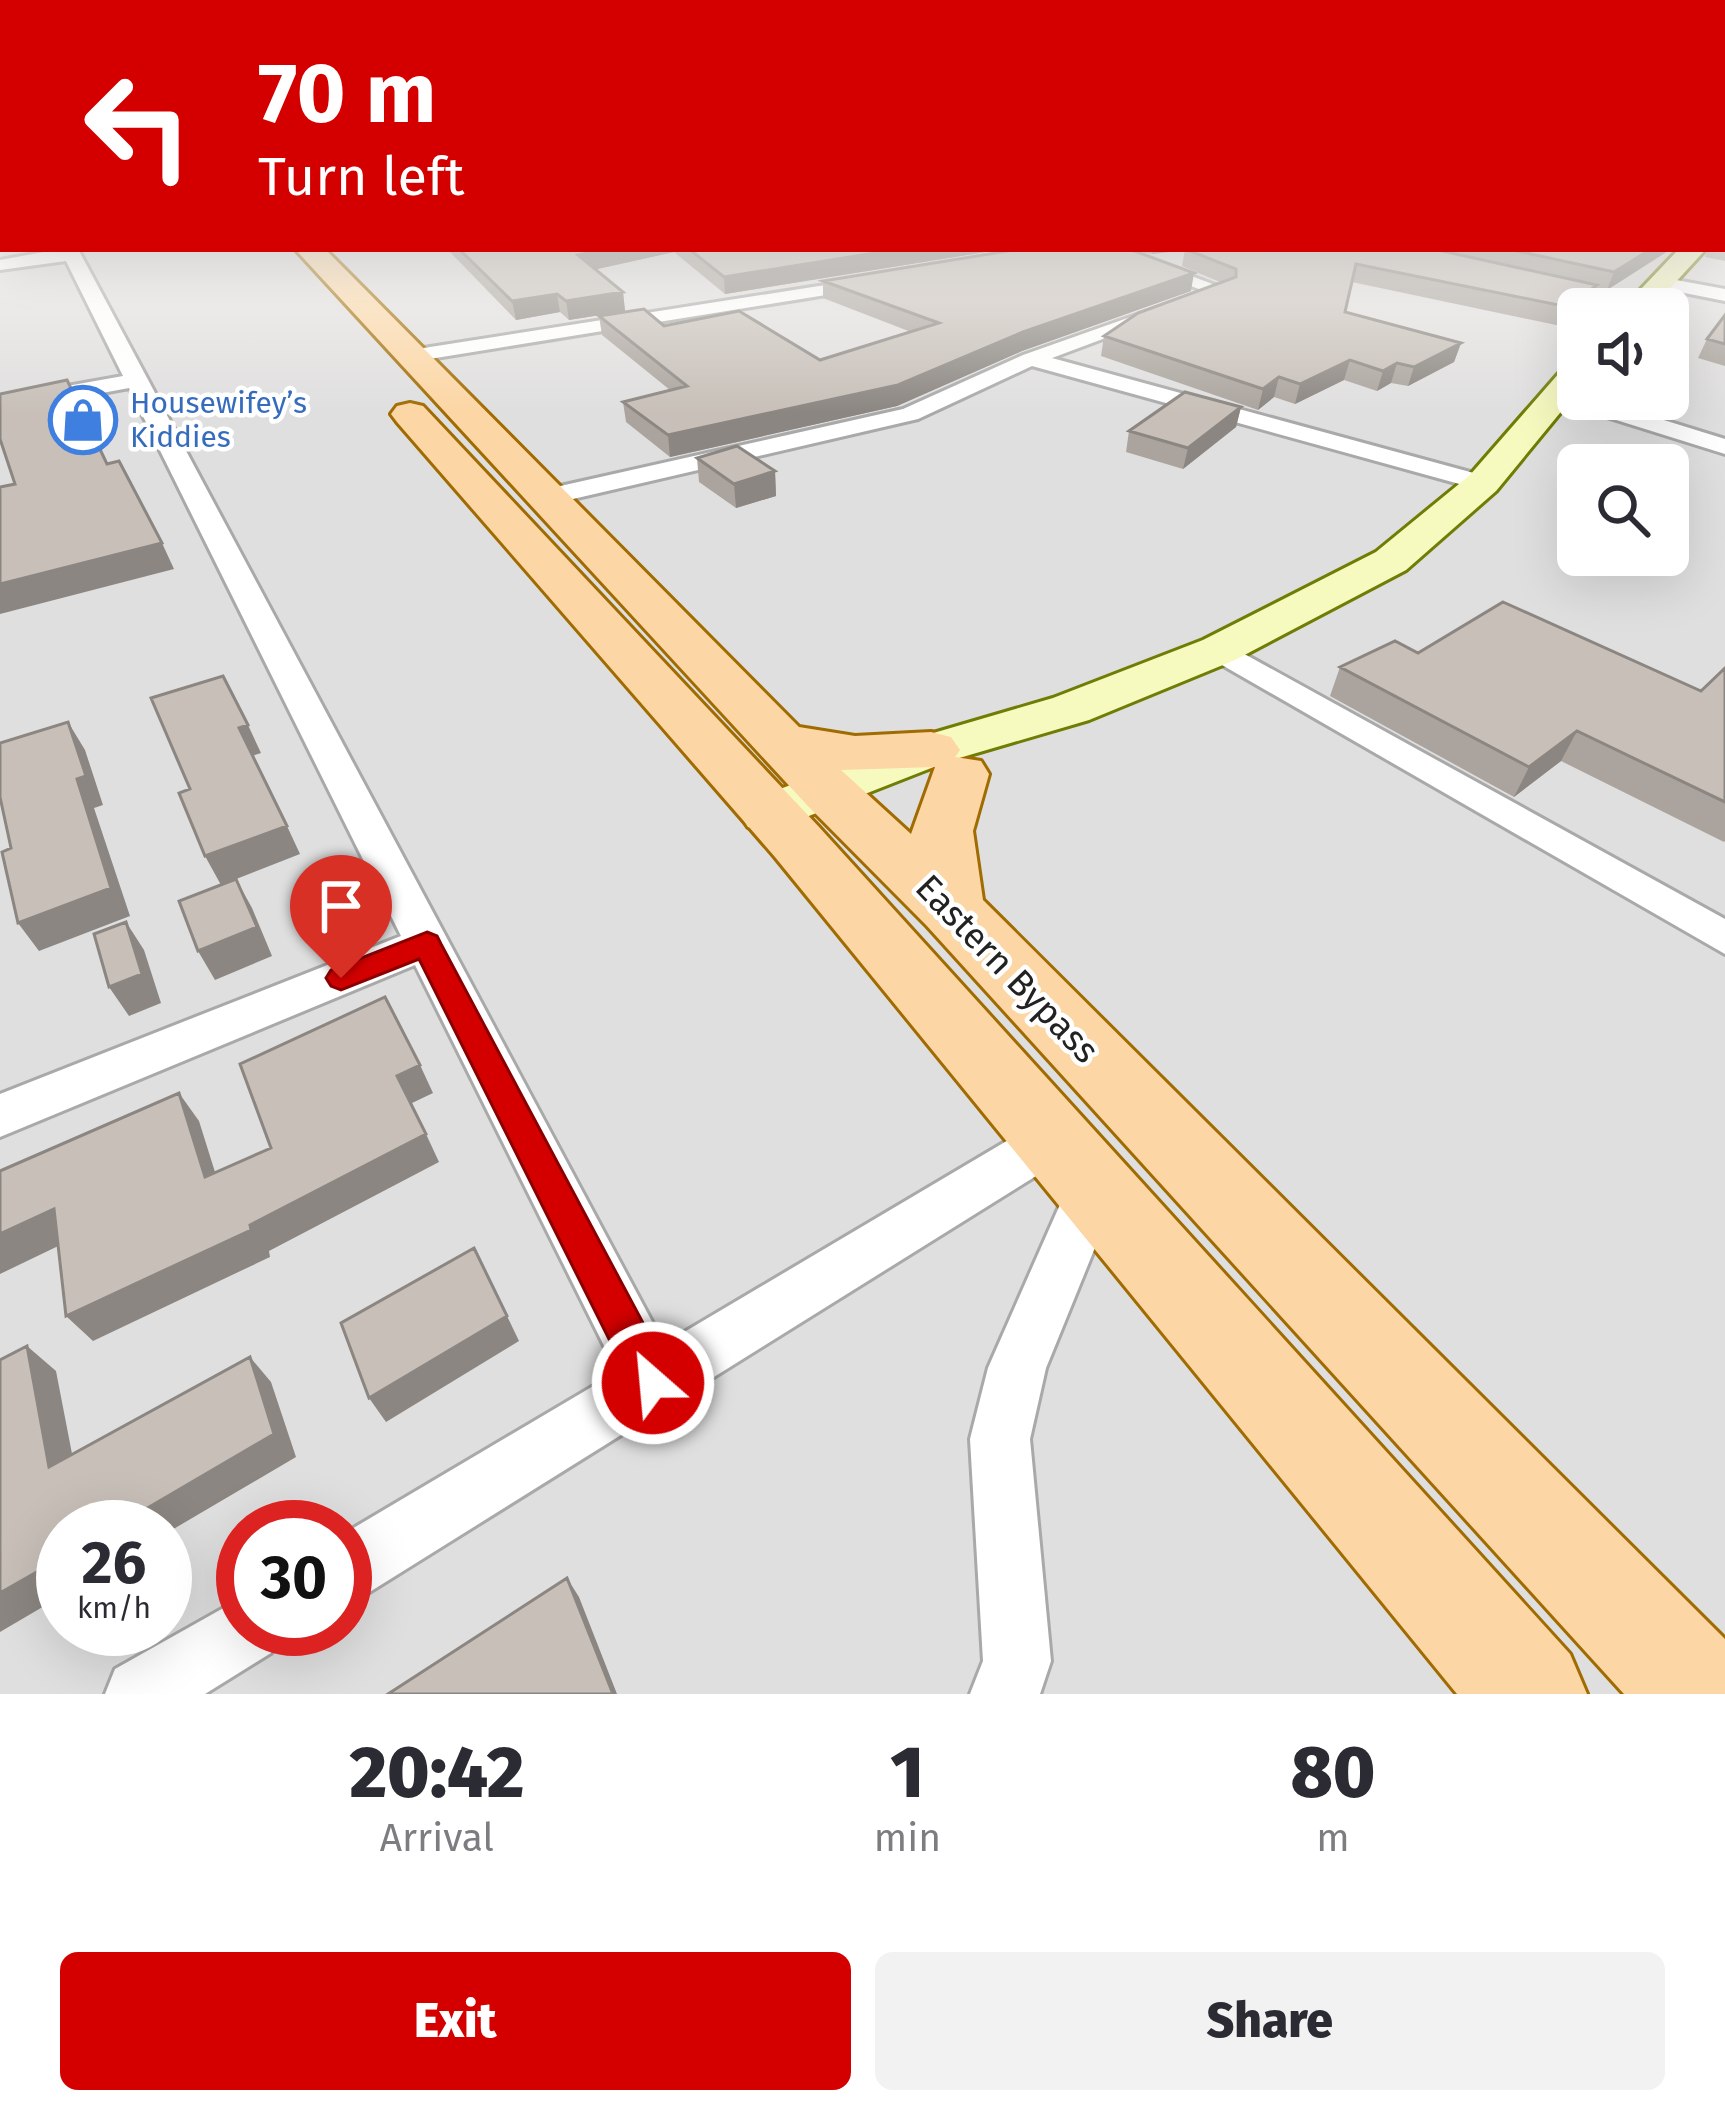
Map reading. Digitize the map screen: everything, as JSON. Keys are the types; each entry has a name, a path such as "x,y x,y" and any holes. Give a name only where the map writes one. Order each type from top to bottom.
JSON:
{"main road":[{"name":"Eastern Bypass","path":"273,255 386,388 805,801 951,909 1700,1694"},
{"name":"Eastern Bypass","path":"315,255 547,497 805,801 1071,1166 1530,1694"},
{"path":"805,801 855,754 946,762 942,831 951,909"}],"street":[{"path":"0,265 54,255"},
{"path":"72,255 653,1383"},
{"path":"547,497 910,414 1030,359 1222,290 1122,255"},
{"path":"1152,265 1183,255"},
{"path":"1656,288 1687,255"},
{"path":"411,356 899,278"},
{"path":"1524,279 1579,288"},
{"path":"1689,297 1725,295"},
{"path":"1030,359 1483,483"},
{"path":"0,405 136,380"},
{"path":"805,801 946,762 1219,650 1391,560 1483,483 1557,394"},
{"path":"1659,420 1725,447"},
{"path":"1219,650 1725,938"},
{"path":"0,1116 427,944"},
{"path":"372,1554 653,1383 1071,1166"},
{"path":"1005,1694 1017,1661 1000,1438 1071,1166"},
{"path":"140,1694 216,1648"}],"shaded area":[{"path":"0,255 1725,255 1725,1694 0,1694"}],"building":[{"path":"465,255 578,255 623,292 566,301 557,294 512,301"},
{"path":"697,255 862,255 724,277"},
{"path":"983,255 1145,255 1194,273 1023,332 898,385 668,435 623,402 687,386 599,316 644,309 664,326 739,311 820,360 939,323 823,281"},
{"path":"1200,255 1461,255 1597,285 1557,288 1557,305 1356,264 1345,312 1461,343 1414,367 1397,363 1383,371 1350,360 1300,384 1279,377 1263,389 1104,336 1138,313 1236,277 1236,269"},
{"path":"1536,255 1641,255 1614,272"},
{"path":"1725,315 1725,344 1707,339"},
{"path":"67,380 107,464 119,461 162,543 0,584 0,487 15,484 0,439 0,394"},
{"path":"1185,392 1241,407 1188,448 1129,431"},
{"path":"737,446 775,471 734,484 697,458"},
{"path":"1503,602 1701,691 1725,668 1725,802 1577,731 1529,767 1340,667 1395,641 1418,653"},
{"path":"223,676 248,725 239,728 287,826 205,856 179,793 190,789 151,698"},
{"path":"68,722 86,776 77,779 111,888 18,923 2,852 11,848 0,797 0,743"},
{"path":"236,879 257,927 198,951 179,901"},
{"path":"126,922 142,974 109,987 94,934"},
{"path":"385,997 420,1065 397,1076 426,1134 250,1225 251,1230 66,1316 54,1209 0,1234 0,1171 179,1093 205,1177 271,1148 240,1064"},
{"path":"474,1248 507,1316 369,1398 341,1323"},
{"path":"27,1346 49,1467 250,1357 274,1434 161,1500 36,1500 36,1572 0,1593 0,1360"},
{"path":"567,1578 613,1694 388,1694"}],"place":[{"name":"Housewifey’s Kiddies","path":"83,420"}],"route":[{"path":"341,978 427,944 653,1383"}]}
